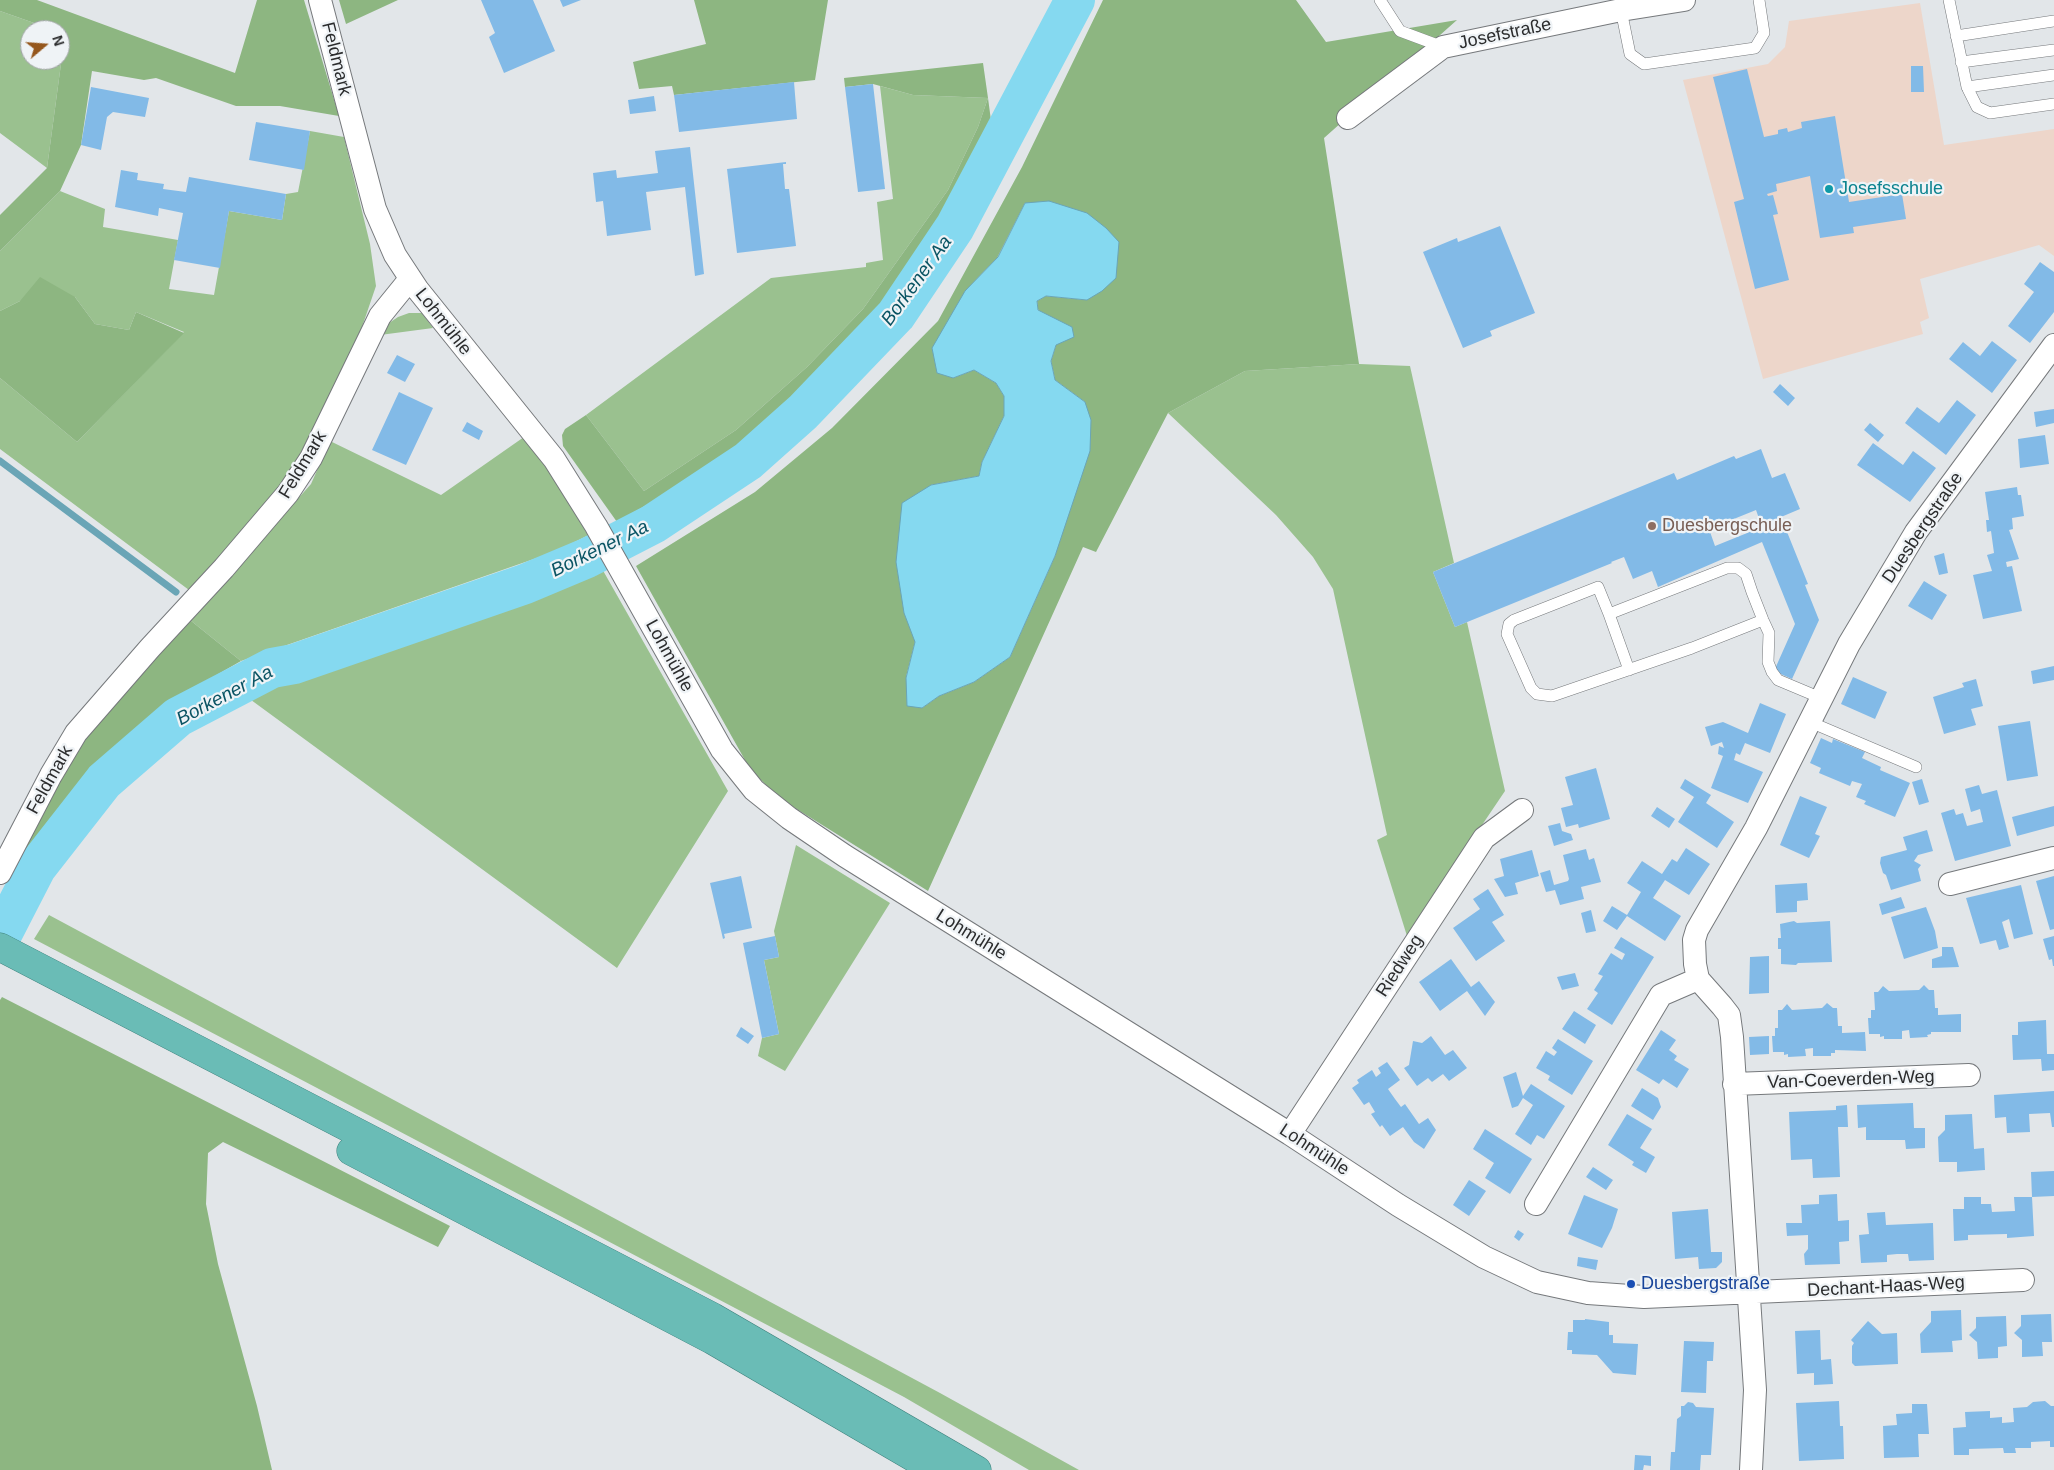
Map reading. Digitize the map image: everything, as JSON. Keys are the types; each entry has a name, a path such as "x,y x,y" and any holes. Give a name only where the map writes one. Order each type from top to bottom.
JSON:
{"highway":[{"path":"8,961 712,1340 935,1470"},
{"path":"8,961 713,1317 977,1470"}],"street":[{"name":"Feldmark","path":"3,860 76,733 150,648 224,568 288,493 311,458 380,316 410,280 395,255 375,209 320,0"},
{"name":"Josefstraße","path":"1348,118 1443,47 1621,10 1684,0"},
{"name":"Lohmühle","path":"410,280 554,459 596,526 722,750 754,790 789,818 845,856 1290,1134 1398,1205 1484,1257 1537,1282 1588,1293 1644,1297 1750,1293"},
{"name":"Duesbergstraße","path":"1698,979 1694,950 1697,930 1756,828 1849,644 1916,532 2054,345"},
{"name":"Riedweg","path":"1290,1134 1484,838 1522,810"},
{"path":"1950,884 2054,858"},
{"path":"1536,1204 1661,996 1698,979 1729,1015 1732,1037 1755,1390 1750,1470"},
{"name":"Van-Coeverden-Weg","path":"1734,1084 1969,1075"},
{"name":"Dechant-Haas-Weg","path":"1750,1293 2023,1280"}],"lane":[{"path":"1380,0 1400,31 1443,47"},
{"path":"1621,10 1630,54 1644,64 1755,48 1764,33 1760,0"},
{"path":"1949,0 1967,87 1977,107 1990,113 2054,104"},
{"path":"1956,36 2054,22"},
{"path":"1961,62 2054,50"},
{"path":"1967,87 2054,74"},
{"path":"1608,614 1727,568 1738,568 1746,574 1769,633 1768,662 1772,672 1778,680 1821,698"},
{"path":"1629,670 1598,587 1514,620 1509,624 1507,634 1531,688 1537,694 1552,696 1629,670 1764,620"},
{"path":"1810,722 1916,767"}],"shaded area":[{"path":"1920,3 1944,145 2054,129 2054,256 2039,245 1920,279 1929,318 1920,322 1923,334 1763,379 1683,80 1768,64 1785,47 1789,21"}],"green space":[{"path":"0,0 37,0 235,73 257,0 304,0 339,116 280,106 236,106 156,78 144,80 92,71 81,145 60,191 0,251 0,215 47,168 60,70 70,70 70,20 26,20 0,11"},
{"path":"339,0 398,0 346,24"},
{"path":"694,0 828,0 815,80 674,95 672,86 639,89 633,62 706,44"},
{"path":"1103,0 1296,0 1326,42 1457,20 1324,138 1359,364 1245,371 1168,413 1096,552 1083,547 928,891 779,798 750,769 636,566 755,492 832,428 938,321 1022,167","holes":["1025,203 1087,300 1046,296 1037,301 1038,309 1056,345 1051,361 1055,380 1085,402 1055,556 1010,657 974,682 939,696 922,708 906,677 915,642 931,485 979,476 982,462 1004,416 1004,396 996,383 974,370 953,378 965,291 997,258"]},
{"path":"0,11 26,20 20,20 20,70 60,70 47,168 0,133"},
{"path":"983,63 988,98 913,95 873,84 845,87 844,78"},
{"path":"880,86 913,95 988,98 978,127 948,190 863,309 807,367 736,430 644,491 586,415 771,278 866,267 866,263 883,260 877,202 893,199"},
{"path":"988,98 992,128 933,234 893,291 846,347 797,396 741,443 683,484 617,522 563,446 562,435 565,429 586,415 644,491 736,430 807,367 863,309 948,190 978,127"},
{"path":"310,131 344,137 370,244 376,286 362,327 303,454 281,488 189,590 0,449 0,378 77,442 184,332 136,312 129,330 95,324 75,297 20,301 0,311 0,251 60,191 105,209 103,227 178,240 169,289 214,295 229,211 282,220 286,194 298,192"},
{"path":"40,277 75,297 95,324 129,330 136,312 184,333 77,442 0,378 0,311 20,301"},
{"path":"409,313 422,313 433,328 380,335 389,323"},
{"path":"1359,364 1410,366 1454,563 1433,572 1455,627 1467,622 1505,791 1407,936 1377,840 1387,835 1333,589 1313,557 1276,515 1168,413 1245,371"},
{"path":"524,437 545,460 591,534 554,552 241,661 190,620 311,484 330,441 441,495"},
{"path":"601,567 728,791 617,968 247,697 317,667 505,606 573,580"},
{"path":"190,620 241,661 182,695 125,737 77,785 32,843 6,886 70,760 89,732"},
{"path":"796,845 890,903 785,1071 758,1056 762,1038 779,1034 764,960 779,957 774,931"},
{"path":"49,915 940,1393 1079,1470 1029,1470 904,1397 34,939"},
{"path":"2,997 450,1226 438,1247 223,1142 208,1153 206,1204 218,1264 257,1406 272,1470 0,1470 0,1000"}],"water":[{"path":"1049,201 1087,213 1106,228 1119,242 1116,278 1102,291 1087,300 1046,296 1037,301 1038,310 1072,327 1074,337 1056,345 1051,361 1055,380 1085,402 1091,420 1090,451 1055,556 1010,657 974,682 939,696 922,708 907,706 906,678 915,642 904,613 896,562 902,503 931,485 979,476 982,462 1004,416 1004,396 996,383 974,370 953,378 937,373 932,348 965,291 998,257 1025,203"}],"building":[{"path":"481,0 533,0 555,51 504,73 489,37 495,33"},
{"path":"560,0 581,0 563,7"},
{"path":"1911,66 1923,66 1924,92 1911,92"},
{"path":"1747,69 1764,137 1778,134 1778,130 1787,128 1788,132 1802,128 1801,122 1835,116 1849,202 1902,194 1906,219 1853,227 1854,233 1820,238 1810,176 1776,184 1777,191 1767,194 1768,196 1773,195 1778,214 1773,215 1789,280 1755,289 1734,202 1744,199 1713,77"},
{"path":"794,82 797,119 679,132 674,95"},
{"path":"873,84 885,189 858,192 845,87"},
{"path":"91,87 149,98 145,117 113,112 107,117 101,150 81,145"},
{"path":"654,96 656,111 630,114 628,100"},
{"path":"256,122 310,131 304,170 249,160"},
{"path":"690,147 704,274 695,276 685,187 646,192 651,230 607,236 603,201 596,202 593,173 616,170 617,178 658,173 655,151"},
{"path":"786,162 786,164 783,164 785,189 789,189 796,246 737,253 727,169"},
{"path":"121,170 138,173 137,180 164,184 163,189 186,192 189,177 286,194 282,220 229,211 220,268 174,260 183,213 159,208 158,216 115,207"},
{"path":"1500,226 1535,313 1490,331 1492,336 1463,348 1423,252 1457,238 1458,242"},
{"path":"2040,262 2054,272 2054,312 2030,343 2008,326 2034,292 2024,284"},
{"path":"1992,341 2017,360 1992,393 1949,359 1963,342 1980,356"},
{"path":"397,355 415,364 405,382 387,373"},
{"path":"1780,384 1795,398 1788,406 1773,392"},
{"path":"399,392 433,408 406,465 372,450"},
{"path":"1957,400 1976,415 1946,455 1905,423 1917,407 1939,423"},
{"path":"2054,409 2054,423 2036,427 2034,412"},
{"path":"467,422 483,431 479,440 462,431"},
{"path":"1870,423 1884,435 1878,442 1864,430"},
{"path":"2045,435 2049,464 2020,468 2018,439"},
{"path":"1873,443 1903,465 1913,451 1936,468 1910,502 1857,465"},
{"path":"1761,449 1772,478 1785,473 1800,509 1781,517 1808,584 1805,585 1819,620 1792,679 1774,671 1795,624 1762,542 1658,587 1652,571 1633,579 1624,557 1455,627 1433,572 1674,473 1677,480 1734,456 1736,459","holes":["1756,510 1762,527 1715,546 1709,529"]},
{"path":"2017,487 2018,495 2021,495 2024,516 2012,518 2013,529 2009,530 2019,559 2006,562 2007,567 2012,566 2022,611 1983,619 1973,575 1992,571 1987,555 1994,553 1991,531 1987,532 1986,520 1989,520 1985,492"},
{"path":"1944,553 1948,573 1939,575 1934,556"},
{"path":"1924,581 1947,595 1932,620 1908,606"},
{"path":"2054,666 2054,680 2033,684 2031,671"},
{"path":"1853,677 1887,692 1875,719 1841,704"},
{"path":"1976,679 1983,706 1971,709 1976,725 1944,734 1933,697 1964,687 1962,683"},
{"path":"1760,703 1786,714 1770,753 1745,743 1740,755 1736,753 1734,760 1763,772 1748,803 1711,788 1723,756 1718,754 1719,746 1724,748 1722,742 1711,746 1705,727 1723,722 1748,733"},
{"path":"2030,721 2038,776 2007,781 1998,726"},
{"path":"1821,738 1832,743 1833,739 1865,752 1862,758 1881,767 1880,770 1910,783 1895,817 1864,804 1866,801 1856,797 1862,784 1852,781 1850,786 1819,773 1821,768 1810,763"},
{"path":"1596,768 1610,819 1579,828 1578,824 1566,827 1561,808 1573,805 1565,777"},
{"path":"1685,779 1711,795 1706,803 1734,822 1717,848 1678,822 1694,797 1680,788"},
{"path":"1922,779 1929,802 1919,805 1912,782"},
{"path":"1979,785 1982,794 1997,790 2011,846 1955,861 1941,813 1954,809 1956,815 1963,813 1967,826 1983,822 1980,809 1971,812 1965,789"},
{"path":"1800,796 1827,807 1815,834 1820,836 1809,858 1780,845"},
{"path":"2054,806 2054,826 2017,836 2012,817"},
{"path":"1657,807 1675,819 1669,828 1651,816"},
{"path":"1560,823 1562,831 1571,834 1573,840 1554,846 1548,826"},
{"path":"1927,830 1933,851 1918,855 1914,861 1921,865 1918,869 1921,881 1891,890 1886,875 1883,873 1880,863 1881,857 1907,850 1903,837"},
{"path":"1686,848 1710,864 1689,895 1665,880 1653,898 1681,916 1665,941 1627,916 1617,930 1603,921 1612,906 1627,915 1641,892 1627,883 1642,861 1662,874 1672,859 1677,862"},
{"path":"1586,849 1589,860 1594,858 1601,882 1581,887 1584,899 1560,905 1555,890 1546,892 1540,873 1550,870 1554,885 1568,881 1563,855"},
{"path":"1532,850 1539,876 1515,883 1518,894 1505,897 1494,879 1504,876 1500,859"},
{"path":"741,876 752,928 724,934 725,938 723,939 710,883"},
{"path":"2054,876 2054,929 2050,930 2036,881"},
{"path":"1807,883 1808,900 1797,901 1797,912 1776,913 1775,885"},
{"path":"2021,885 2033,934 2014,939 2009,919 2002,922 2009,947 1999,950 1996,940 1980,944 1966,898"},
{"path":"1488,889 1504,915 1492,922 1505,941 1476,961 1453,928 1480,909 1473,899"},
{"path":"1901,897 1905,908 1882,915 1879,904"},
{"path":"1926,907 1935,931 1938,948 1904,959 1891,917"},
{"path":"1591,910 1596,931 1586,933 1581,913"},
{"path":"1794,921 1797,923 1830,921 1832,962 1798,963 1796,965 1781,964 1781,949 1778,949 1778,938 1781,938 1780,924"},
{"path":"775,936 779,957 764,960 779,1034 762,1038 743,943"},
{"path":"2054,936 2053,966 2052,959 2049,960 2043,939"},
{"path":"1621,937 1654,957 1612,1025 1587,1009 1598,993 1594,990 1603,976 1598,974 1611,953 1622,960 1625,954 1614,948"},
{"path":"1942,947 1953,947 1959,967 1932,968 1932,959 1942,956"},
{"path":"1769,956 1769,993 1749,994 1750,957"},
{"path":"1451,959 1471,987 1479,981 1495,1002 1485,1016 1467,991 1440,1011 1419,982"},
{"path":"1575,973 1579,986 1562,990 1557,977"},
{"path":"1924,985 1929,990 1934,990 1935,1008 1938,1008 1938,1015 1961,1014 1961,1032 1931,1032 1931,1034 1927,1035 1928,1037 1910,1038 1909,1030 1902,1031 1902,1039 1884,1039 1884,1036 1880,1037 1880,1034 1869,1034 1868,1018 1871,1018 1871,1010 1875,1010 1874,992 1878,992 1883,986 1889,991 1919,990"},
{"path":"1827,1003 1833,1008 1837,1008 1838,1026 1842,1026 1842,1033 1865,1032 1866,1051 1835,1050 1835,1053 1831,1053 1831,1056 1813,1056 1813,1048 1805,1049 1806,1056 1788,1057 1788,1054 1784,1055 1784,1052 1773,1052 1772,1036 1775,1036 1775,1028 1778,1028 1778,1010 1782,1010 1787,1004 1792,1010 1822,1008"},
{"path":"1574,1011 1596,1025 1585,1044 1562,1029"},
{"path":"2046,1020 2047,1054 2054,1054 2054,1070 2042,1071 2041,1059 2013,1060 2012,1035 2018,1035 2018,1022"},
{"path":"741,1027 754,1036 748,1044 736,1036"},
{"path":"1661,1030 1676,1040 1669,1050 1677,1056 1674,1060 1689,1069 1677,1088 1663,1079 1659,1084 1636,1070"},
{"path":"1431,1036 1445,1055 1453,1050 1467,1068 1449,1081 1443,1074 1432,1082 1428,1078 1417,1086 1404,1068 1409,1065 1413,1041 1422,1043"},
{"path":"1769,1036 1769,1054 1750,1055 1749,1037"},
{"path":"1558,1039 1593,1061 1572,1095 1548,1080 1550,1076 1536,1068 1546,1051 1554,1056 1557,1052 1552,1048"},
{"path":"1387,1062 1400,1080 1388,1089 1395,1099 1401,1107 1405,1104 1419,1124 1428,1118 1436,1130 1424,1149 1414,1142 1403,1127 1390,1136 1382,1125 1380,1127 1371,1114 1375,1112 1369,1102 1364,1105 1352,1088 1359,1083 1357,1080 1372,1070 1376,1077 1381,1073 1378,1068"},
{"path":"1516,1072 1523,1096 1531,1084 1565,1106 1544,1139 1537,1135 1531,1145 1515,1134 1533,1105 1523,1098 1518,1106 1512,1108 1503,1077"},
{"path":"1642,1088 1658,1098 1661,1107 1653,1120 1631,1106"},
{"path":"2054,1091 2054,1127 2052,1127 2050,1113 2029,1114 2030,1132 2007,1133 2006,1117 1995,1118 1994,1095"},
{"path":"1913,1103 1914,1128 1925,1128 1925,1148 1906,1149 1905,1140 1866,1140 1866,1127 1858,1128 1857,1105"},
{"path":"1847,1105 1848,1127 1838,1127 1840,1177 1813,1178 1812,1159 1791,1160 1789,1112 1836,1110 1836,1106"},
{"path":"1627,1114 1652,1129 1640,1148 1655,1157 1646,1173 1632,1165 1634,1162 1608,1145"},
{"path":"1972,1114 1974,1149 1984,1148 1985,1170 1957,1172 1957,1162 1939,1162 1938,1137 1945,1130 1945,1115"},
{"path":"1485,1129 1532,1159 1510,1194 1485,1178 1494,1163 1473,1149"},
{"path":"1593,1167 1613,1180 1606,1190 1586,1177"},
{"path":"2054,1171 2054,1196 2032,1197 2031,1172"},
{"path":"1469,1180 1486,1191 1469,1216 1453,1205"},
{"path":"1837,1194 1838,1221 1849,1220 1849,1241 1839,1242 1840,1264 1805,1265 1804,1254 1808,1249 1808,1235 1787,1236 1786,1223 1802,1223 1801,1205 1819,1204 1819,1195"},
{"path":"1584,1195 1618,1209 1612,1228 1602,1248 1568,1234"},
{"path":"1964,1197 1981,1197 1981,1204 1991,1204 1992,1212 2015,1211 2014,1197 2032,1197 2034,1236 2007,1238 2007,1234 1968,1235 1968,1240 1954,1241 1953,1209 1964,1209"},
{"path":"1708,1209 1711,1252 1722,1252 1722,1262 1716,1268 1699,1269 1698,1257 1675,1259 1672,1212"},
{"path":"1885,1212 1886,1225 1933,1223 1934,1260 1909,1261 1908,1254 1897,1254 1887,1255 1887,1262 1861,1263 1859,1235 1869,1234 1867,1213"},
{"path":"1518,1230 1524,1234 1519,1241 1514,1237"},
{"path":"1578,1257 1598,1260 1596,1270 1577,1266"},
{"path":"1961,1310 1962,1340 1952,1341 1953,1352 1921,1353 1920,1334 1931,1322 1931,1311"},
{"path":"2051,1314 2052,1342 2042,1342 2043,1356 2022,1357 2022,1340 2014,1333 2021,1326 2021,1315"},
{"path":"2006,1316 2007,1346 1998,1347 1998,1358 1978,1359 1977,1342 1969,1335 1976,1328 1976,1317"},
{"path":"1585,1319 1609,1322 1609,1335 1613,1335 1613,1343 1638,1344 1636,1375 1613,1373 1597,1355 1572,1354 1572,1350 1567,1350 1568,1332 1573,1332 1573,1320"},
{"path":"1868,1321 1882,1334 1897,1333 1898,1364 1855,1366 1852,1363 1852,1346 1854,1343 1851,1340"},
{"path":"1820,1330 1821,1360 1831,1359 1833,1384 1814,1385 1814,1373 1797,1374 1795,1331"},
{"path":"1684,1341 1714,1342 1713,1361 1707,1361 1706,1393 1681,1392"},
{"path":"1839,1401 1840,1426 1843,1426 1844,1459 1799,1461 1796,1403"},
{"path":"2045,1401 2054,1406 2054,1447 2050,1447 2050,1441 2031,1442 2031,1448 2015,1448 2016,1453 2004,1453 2003,1448 1969,1449 1969,1455 1954,1455 1953,1428 1966,1427 1965,1412 1990,1411 1990,1418 2002,1417 2002,1423 2014,1422 2013,1408 2027,1407 2033,1402"},
{"path":"1688,1402 1693,1403 1696,1407 1714,1408 1711,1455 1701,1455 1700,1470 1670,1470 1671,1452 1675,1452 1677,1419 1681,1416 1681,1406"},
{"path":"1912,1404 1927,1404 1929,1434 1918,1434 1919,1457 1884,1458 1883,1426 1897,1425 1896,1414 1912,1413"},
{"path":"1635,1455 1651,1456 1651,1466 1644,1465 1643,1470 1634,1470"}],"waterway":[{"name":"Borkener Aa","path":"0,938 36,868 104,781 178,717 272,668 294,664 525,584 587,558 653,524 748,461 803,412 896,315 955,227 1075,0"},
{"path":"0,461 176,592"}],"place":[{"name":"Josefsschule","path":"1829,189"},
{"name":"Duesbergschule","path":"1652,526"},
{"name":"Duesbergstraße","path":"1631,1284"}]}
